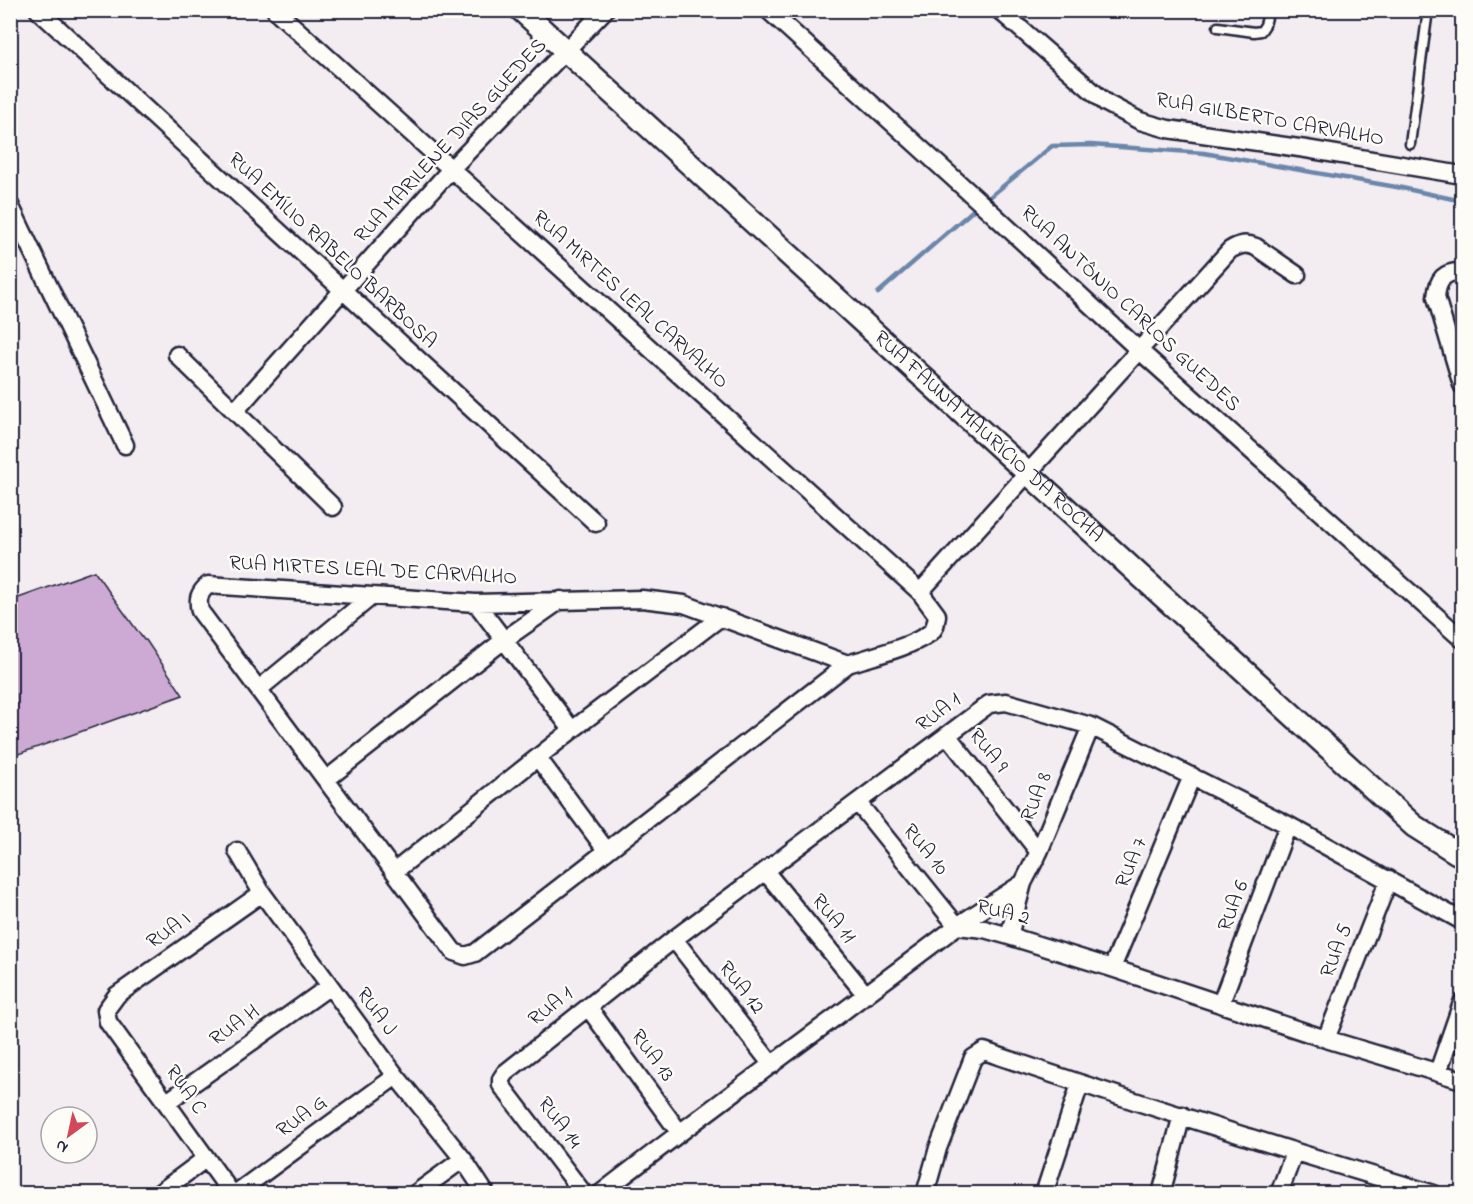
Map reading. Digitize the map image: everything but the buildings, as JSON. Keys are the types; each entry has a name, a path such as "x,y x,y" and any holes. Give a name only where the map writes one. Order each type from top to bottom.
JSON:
{"street":[{"name":"RUA EMÍLIO RABELO BARBOSA","path":"38,10 342,292 596,523"},
{"name":"RUA MIRTES LEAL CARVALHO","path":"275,10 920,592 937,615 936,624 931,632"},
{"name":"RUA FAUNA MAURÍCIO DA ROCHA","path":"521,10 1414,826 1462,854"},
{"name":"RUA MARILENE DIAS GUEDES","path":"235,411 451,169 605,10"},
{"name":"RUA ANTÔNIO CARLOS GUEDES","path":"768,10 1140,351 1462,639"},
{"name":"RUA GILBERTO CARVALHO","path":"999,10 1106,103 1140,121 1168,129 1462,175"},
{"path":"10,205 125,445"},
{"path":"920,592 1230,250 1239,245 1248,244 1297,275"},
{"path":"1462,272 1454,271 1443,275 1437,284 1436,297 1462,386"},
{"path":"177,355 333,507"},
{"name":"RUA MIRTES LEAL DE CARVALHO","path":"848,664 684,604 642,599 476,603 208,585 200,592 198,602 200,611 454,952 465,956 475,953 848,664 907,644 931,632"},
{"path":"260,689 372,597"},
{"path":"327,779 504,640 561,600"},
{"path":"476,603 572,730"},
{"path":"395,871 572,730 721,617"},
{"name":"RUA 1","path":"501,1079 505,1073 674,939 989,704 1006,702 1091,726 1288,825 1462,921"},
{"name":"RUA 8","path":"1009,936 1023,883 1039,852 1091,726"},
{"name":"RUA 9","path":"947,735 1039,852"},
{"path":"538,758 606,850"},
{"name":"RUA 7","path":"1112,968 1192,776"},
{"name":"RUA 10","path":"858,803 957,926"},
{"name":"RUA 6","path":"1221,1003 1288,825"},
{"name":"RUA J","path":"237,851 262,893 396,1076 463,1159 486,1194"},
{"name":"RUA 11","path":"765,871 866,995"},
{"name":"RUA 5","path":"1326,1039 1389,879"},
{"name":"RUA 8","path":"957,926 1023,883"},
{"name":"RUA I","path":"106,1010 117,995 262,893"},
{"name":"RUA 2","path":"600,1194 679,1132 957,926 984,929 1009,936 1326,1039 1462,1080"},
{"name":"RUA 12","path":"674,939 772,1065"},
{"name":"RUA H","path":"167,1102 330,986"},
{"path":"1438,1072 1462,1003"},
{"name":"RUA 13","path":"588,1007 679,1132"},
{"name":"RUA C","path":"106,1010 108,1022 167,1102 205,1159 233,1194"},
{"path":"925,1194 938,1148 973,1058 984,1051 1400,1189 1434,1194"},
{"name":"RUA G","path":"233,1194 396,1076"},
{"name":"RUA 14","path":"501,1079 501,1085 584,1194"},
{"path":"1044,1194 1080,1084"},
{"path":"1161,1194 1182,1115"},
{"path":"1279,1194 1294,1152"},
{"path":"158,1194 205,1159"},
{"path":"415,1194 463,1159"}],"lane":[{"path":"1218,27 1261,31 1269,10"},
{"path":"1410,144 1428,10"}],"waterway":[{"path":"985,201 1052,146 1091,145 1204,153 1402,188 1462,201"},
{"path":"878,293 978,206"}]}
